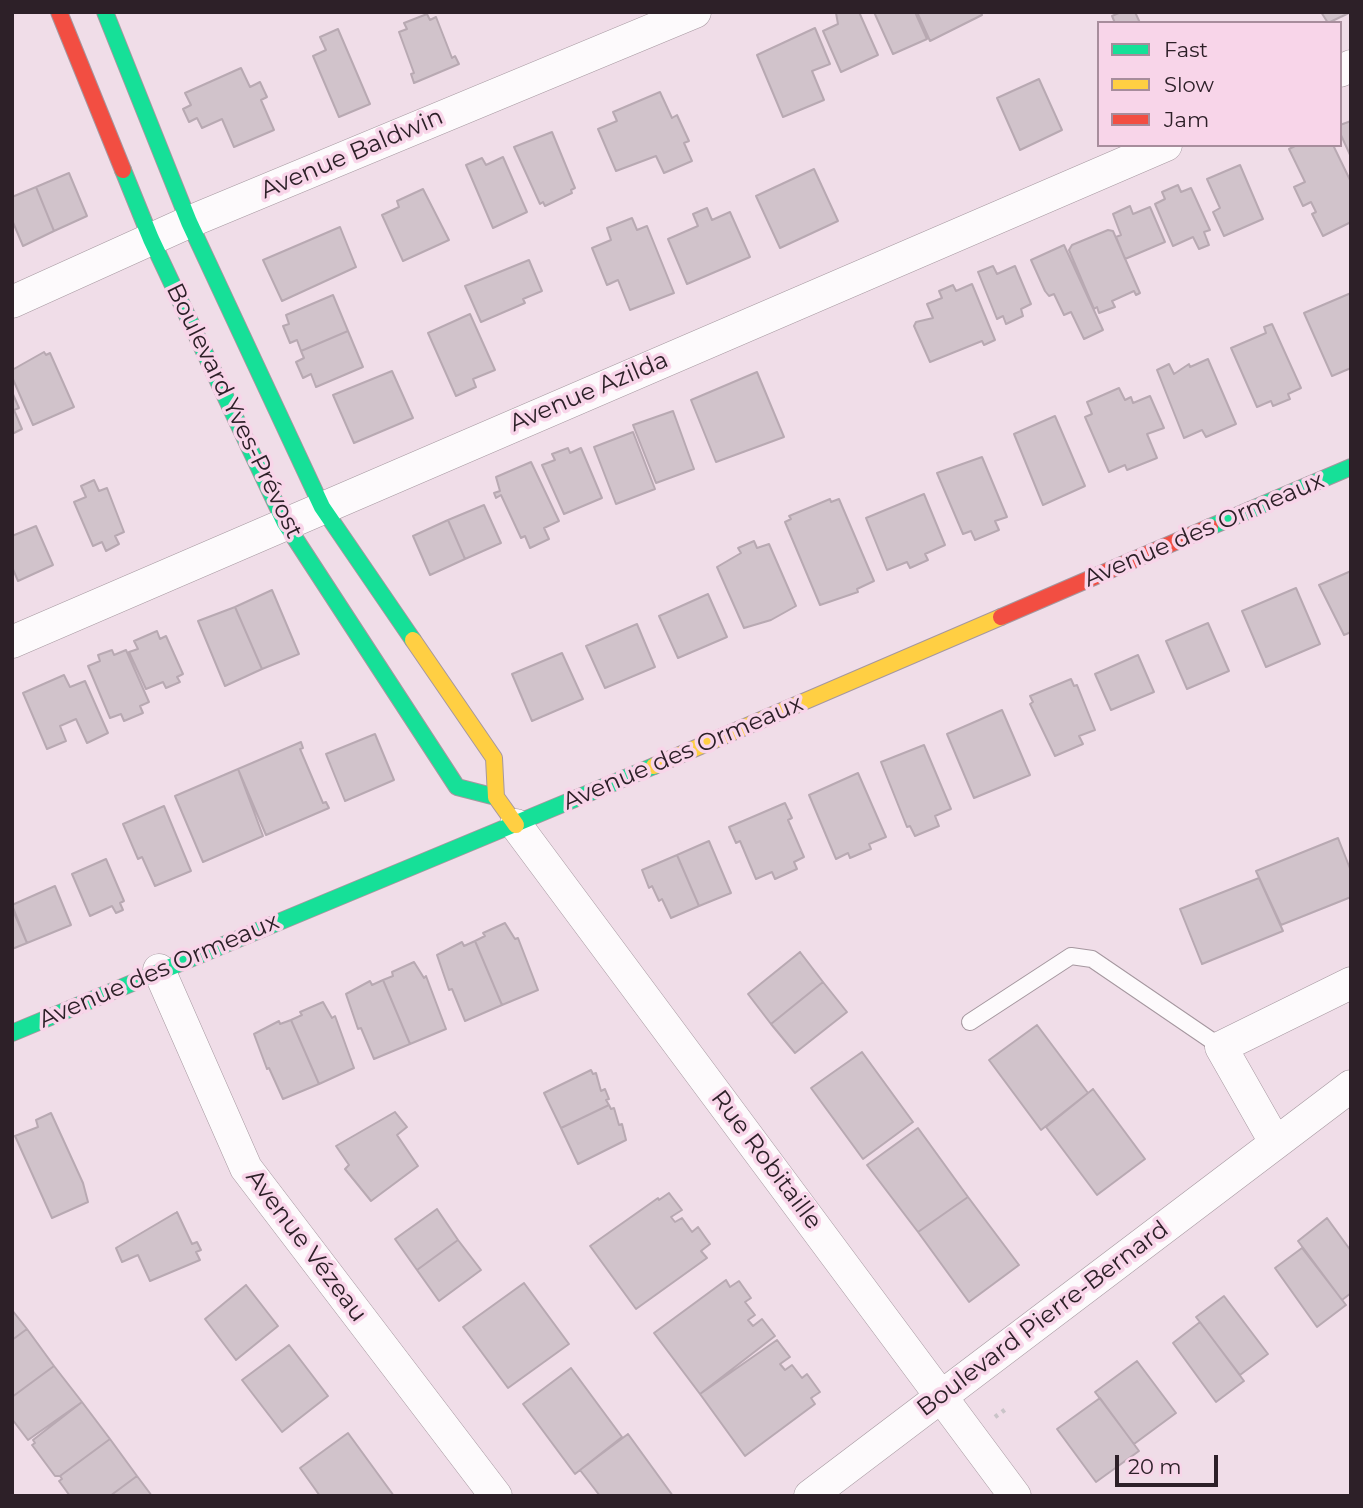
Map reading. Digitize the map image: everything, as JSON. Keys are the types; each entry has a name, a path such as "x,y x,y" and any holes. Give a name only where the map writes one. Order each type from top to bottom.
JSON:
{"street":[{"name":"Boulevard Yves-Prévost","path":"59,12 151,239 285,523 457,787 496,797 494,758 322,507 189,222 105,12"},
{"name":"Avenue Baldwin","path":"12,302 189,222 695,12"},
{"name":"Avenue Azilda","path":"12,642 1161,147"},
{"name":"Avenue des Ormeaux","path":"12,1033 159,970 516,825 1351,467"},
{"path":"496,797 516,825"},
{"name":"Rue Robitaille","path":"516,825 1015,1496"},
{"name":"Avenue Vézeau","path":"159,970 246,1168 496,1496"},
{"path":"1275,1142 1221,1047 1351,983"},
{"name":"Boulevard Pierre-Bernard","path":"810,1496 1351,1086"}],"lane":[{"path":"970,1022 1071,956 1092,959 1221,1047"}],"building":[{"path":"859,12 878,55 841,72 823,31 838,24 836,13"},
{"path":"874,12 915,12 927,39 893,54"},
{"path":"917,12 981,12 982,15 930,41"},
{"path":"1121,12 1135,12 1139,21 1114,21 1112,16"},
{"path":"1321,12 1351,12 1332,21 1327,21"},
{"path":"427,14 430,20 436,17 452,58 455,56 459,64 414,83 411,74 414,73 399,32 407,29 404,23"},
{"path":"815,28 830,64 812,71 824,100 783,117 757,55"},
{"path":"338,29 370,104 339,117 313,56 326,50 320,37"},
{"path":"241,68 250,87 260,82 267,97 261,100 274,130 234,147 222,119 202,128 197,118 189,122 183,109 191,105 185,93"},
{"path":"1039,79 1062,130 1020,150 997,98"},
{"path":"660,92 672,118 677,115 689,141 684,143 692,161 664,173 656,156 616,171 598,129 617,121 613,112"},
{"path":"1351,121 1351,157 1342,137 1342,124"},
{"path":"552,132 575,188 571,190 572,193 545,206 543,202 540,204 514,147"},
{"path":"1334,147 1351,182 1351,222 1323,236 1312,214 1316,212 1311,202 1303,206 1294,187 1305,182 1289,149"},
{"path":"503,157 527,212 493,228 466,165 482,158 486,165"},
{"path":"1240,165 1263,219 1224,236 1213,212 1220,208 1207,179"},
{"path":"814,169 838,221 780,248 756,196"},
{"path":"69,173 87,216 54,231 36,187"},
{"path":"1178,185 1181,192 1191,188 1210,230 1204,232 1209,245 1199,249 1193,237 1173,246 1155,204 1165,199 1162,192"},
{"path":"36,187 54,231 23,246 12,220 12,197"},
{"path":"423,189 449,240 403,261 382,215 399,207 397,201"},
{"path":"1130,206 1133,214 1150,207 1165,242 1125,259 1116,237 1121,235 1113,214"},
{"path":"707,208 712,220 730,212 750,257 687,284 668,239 698,226 693,214"},
{"path":"632,218 637,230 647,226 674,293 630,310 618,280 607,285 592,248 611,240 607,228"},
{"path":"340,227 356,267 282,301 263,260"},
{"path":"1108,230 1113,231 1140,293 1136,295 1134,291 1112,301 1115,307 1099,313 1097,307 1094,309 1069,250 1072,245"},
{"path":"1064,245 1103,330 1084,339 1071,312 1064,315 1054,294 1049,296 1045,291 1031,260"},
{"path":"529,260 542,291 523,299 525,303 481,322 465,286"},
{"path":"993,266 997,274 1015,266 1031,304 1021,309 1023,316 1006,324 1003,316 997,319 978,272"},
{"path":"972,284 995,340 984,345 982,341 930,362 914,326 916,322 933,318 927,304 942,298 939,291 953,285 956,291"},
{"path":"1351,293 1351,368 1332,376 1304,313"},
{"path":"333,295 348,331 301,351 297,340 290,343 283,326 289,324 286,315"},
{"path":"470,314 495,370 473,379 476,387 456,396 428,333"},
{"path":"1272,324 1301,388 1288,394 1290,399 1273,406 1271,401 1257,407 1231,348 1266,333 1264,327"},
{"path":"348,331 363,367 316,387 311,374 303,378 296,362 304,358 301,351"},
{"path":"44,352 46,355 50,353 74,407 33,425 12,377 12,370"},
{"path":"1208,359 1236,424 1206,437 1202,430 1184,438 1157,370 1169,364 1174,374 1189,364 1190,367"},
{"path":"392,371 413,418 354,443 333,395"},
{"path":"757,372 784,437 716,462 691,400"},
{"path":"1119,388 1125,400 1131,397 1133,403 1150,396 1164,428 1147,434 1157,458 1127,470 1125,465 1109,472 1085,417 1092,414 1087,402"},
{"path":"12,392 19,408 14,410 22,429 12,434"},
{"path":"673,411 694,469 656,483 633,425"},
{"path":"1055,416 1085,486 1043,505 1014,434"},
{"path":"633,432 655,489 616,504 594,447"},
{"path":"568,448 570,453 581,448 602,498 564,514 542,465 555,460 552,454"},
{"path":"982,457 1007,517 995,521 999,530 975,540 971,531 963,534 937,473"},
{"path":"531,462 559,521 544,528 549,539 530,548 525,536 521,538 501,495 496,498 494,493 500,491 496,477"},
{"path":"94,480 99,491 107,488 124,532 115,536 119,544 106,551 102,542 93,546 74,502 86,497 81,486"},
{"path":"924,494 945,545 925,554 928,560 910,568 907,562 887,570 866,518"},
{"path":"830,499 831,502 839,499 874,581 857,589 858,592 820,605 785,522 791,519 789,516"},
{"path":"484,505 501,543 465,559 448,520"},
{"path":"448,520 465,559 430,575 413,536"},
{"path":"36,526 53,565 18,581 12,567 12,536"},
{"path":"754,541 757,548 769,544 796,606 771,620 744,628 717,567 741,553 738,548"},
{"path":"1351,571 1351,632 1344,635 1319,585"},
{"path":"1296,588 1320,644 1266,667 1242,611"},
{"path":"272,590 299,654 262,669 235,607"},
{"path":"708,594 727,637 678,658 659,616"},
{"path":"235,607 262,669 225,686 198,621"},
{"path":"1208,623 1229,671 1187,689 1166,641"},
{"path":"637,624 655,667 605,688 586,646"},
{"path":"157,631 160,639 166,636 183,674 177,677 180,682 166,688 163,682 146,689 129,652 138,649 134,641"},
{"path":"112,650 114,655 126,650 149,702 140,706 143,713 124,721 121,714 110,718 88,666 100,661 98,655"},
{"path":"562,653 583,699 532,721 512,674"},
{"path":"1138,655 1154,692 1111,710 1095,674"},
{"path":"64,675 70,687 85,681 108,733 87,743 76,719 60,726 66,741 47,749 23,693"},
{"path":"1071,679 1074,686 1077,685 1095,730 1079,736 1083,744 1055,756 1030,704 1033,702 1030,696"},
{"path":"1002,710 1030,775 974,798 947,734"},
{"path":"375,734 394,780 345,801 326,754"},
{"path":"301,742 303,748 300,749 323,803 326,802 329,808 266,835 238,769"},
{"path":"924,745 951,809 935,816 939,826 915,836 910,826 907,827 881,762"},
{"path":"238,769 263,836 203,862 175,796"},
{"path":"858,773 886,837 869,844 871,849 850,858 848,853 836,859 809,795"},
{"path":"785,803 792,818 788,820 804,857 794,862 797,869 775,879 772,872 756,879 740,841 736,843 729,827"},
{"path":"164,806 191,871 155,886 142,857 138,859 123,824"},
{"path":"1338,838 1351,871 1351,897 1281,925 1256,871"},
{"path":"709,841 731,893 699,906 677,855"},
{"path":"677,855 699,906 671,918 662,899 659,901 652,886 649,888 642,870"},
{"path":"106,859 124,901 120,903 123,910 116,913 112,906 90,916 72,874"},
{"path":"1259,878 1283,931 1202,964 1180,909"},
{"path":"55,886 71,925 27,943 12,905"},
{"path":"12,908 27,943 12,949"},
{"path":"505,923 515,939 518,938 538,990 502,1005 475,941 485,936 483,933"},
{"path":"475,941 502,1005 465,1021 452,989 449,990 437,955 462,942 464,946"},
{"path":"800,952 823,982 771,1024 748,994"},
{"path":"414,962 424,978 426,976 446,1029 410,1044 383,980 393,976 392,972"},
{"path":"383,980 410,1044 374,1059 361,1028 358,1029 346,994 370,981 372,985"},
{"path":"823,982 847,1012 795,1053 771,1024"},
{"path":"323,1002 332,1018 335,1016 354,1068 319,1084 291,1020 302,1015 300,1012"},
{"path":"291,1020 319,1084 283,1099 269,1068 267,1069 254,1034 279,1021 280,1024"},
{"path":"1037,1025 1088,1093 1041,1130 989,1060"},
{"path":"862,1052 913,1122 863,1159 811,1088"},
{"path":"591,1070 593,1074 596,1073 601,1091 605,1089 609,1105 561,1128 544,1093"},
{"path":"1093,1089 1145,1159 1097,1195 1046,1127"},
{"path":"609,1105 611,1109 614,1108 619,1125 622,1124 626,1140 578,1164 561,1128"},
{"path":"395,1112 407,1127 397,1135 418,1166 371,1201 345,1169 349,1165 336,1146"},
{"path":"51,1113 83,1183 88,1202 52,1218 15,1136 38,1127 36,1120"},
{"path":"918,1128 968,1197 918,1232 867,1165"},
{"path":"669,1193 682,1210 671,1217 675,1222 682,1218 692,1232 698,1227 710,1244 701,1251 707,1258 636,1309 590,1246"},
{"path":"968,1197 1019,1265 969,1302 918,1232"},
{"path":"437,1209 458,1240 417,1270 395,1239"},
{"path":"177,1212 192,1244 197,1242 201,1250 196,1252 200,1260 150,1281 138,1255 122,1262 116,1248"},
{"path":"1327,1218 1351,1251 1351,1293 1342,1300 1298,1241"},
{"path":"458,1240 481,1270 439,1301 417,1270"},
{"path":"1302,1248 1346,1305 1317,1327 1275,1268"},
{"path":"726,1280 730,1287 739,1281 751,1298 745,1302 755,1315 748,1320 753,1326 762,1319 775,1336 700,1394 654,1333"},
{"path":"524,1283 569,1344 508,1388 463,1327"},
{"path":"246,1285 278,1326 236,1360 205,1319"},
{"path":"1224,1296 1268,1354 1240,1375 1196,1317"},
{"path":"12,1310 27,1329 12,1340"},
{"path":"1200,1322 1244,1381 1216,1402 1173,1343"},
{"path":"27,1329 54,1366 12,1397 12,1340"},
{"path":"777,1340 790,1357 780,1364 785,1370 792,1365 802,1378 807,1374 820,1392 811,1398 815,1404 745,1456 700,1394"},
{"path":"289,1345 328,1396 282,1432 242,1380"},
{"path":"1137,1361 1176,1413 1134,1444 1095,1392"},
{"path":"54,1366 82,1402 28,1440 12,1419 12,1397"},
{"path":"571,1368 622,1437 575,1474 523,1404"},
{"path":"1100,1398 1139,1451 1096,1482 1057,1429"},
{"path":"82,1402 110,1439 60,1476 55,1476 32,1445 35,1443 33,1440"},
{"path":"348,1433 394,1496 320,1496 300,1468"},
{"path":"628,1434 673,1496 600,1496 580,1470"},
{"path":"110,1439 137,1476 110,1496 70,1496 59,1481 62,1479 60,1476"},
{"path":"137,1476 152,1496 110,1496"}],"traffic: fast":[{"path":"105,12 189,222 322,507 413,640"},
{"path":"123,170 151,239 285,523 457,787 496,797"},
{"path":"1210,527 1351,467"},
{"path":"12,1033 654,766"}],"traffic: slow":[{"path":"654,766 1001,617"},
{"path":"413,640 494,758 496,797 516,825"}],"traffic: jam":[{"path":"59,12 123,170"},
{"path":"1001,617 1210,527"}]}
